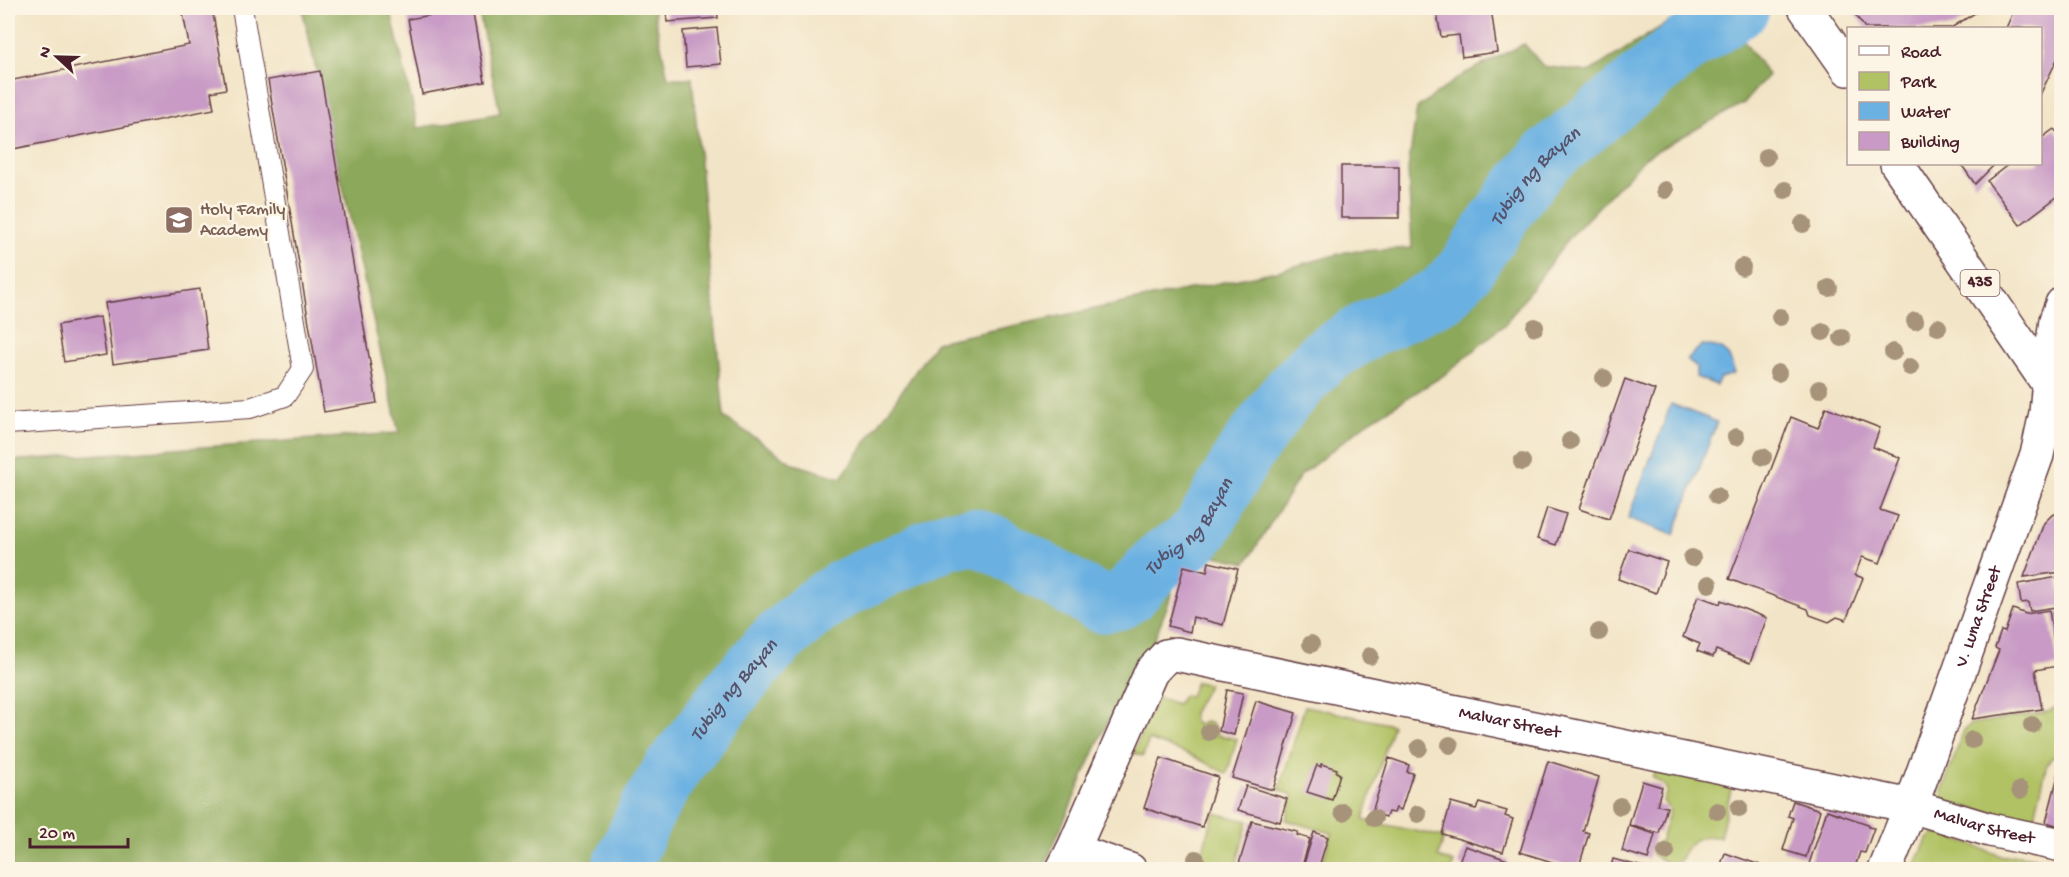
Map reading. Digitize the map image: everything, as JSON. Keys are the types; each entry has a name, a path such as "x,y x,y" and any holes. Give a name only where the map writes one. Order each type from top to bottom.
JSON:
{"street":[{"path":"1810,15 1846,67"},
{"name":"435","path":"1898,165 2056,380"},
{"name":"435","path":"1921,165 2056,380"},
{"name":"V. Luna Street","path":"1885,870 1911,806 2037,455 2056,380 2061,304"},
{"name":"Malvar Street","path":"1068,860 1151,672 1166,656 1176,654 1911,806 1982,828 2061,845"},
{"path":"1068,860 1130,870"}],"lane":[{"path":"8,424 250,408 285,396 303,369 242,8"}],"green space":[{"path":"302,8 390,8 418,128 500,113 478,8 653,8 668,78 692,78 724,417 794,464 841,478 936,342 1277,271 1346,252 1412,248 1408,169 1417,108 1464,74 1524,44 1543,66 1589,72 1691,8 1720,8 1768,75 1744,103 1647,156 1570,237 1505,324 1446,374 1368,422 1300,476 1246,563 1206,554 1203,564 1185,561 1178,570 1169,602 1154,640 1104,729 1043,869 8,870 8,461 399,433"},
{"path":"1196,682 1209,684 1193,713 1194,723 1212,724 1217,735 1237,739 1227,774 1193,756 1149,740 1143,756 1133,753 1157,697 1177,704 1184,695 1190,696"},
{"path":"2061,704 2061,753 2051,758 2047,764 2034,820 1945,803 1942,800 1942,791 1964,730 1971,724 2048,712"},
{"path":"1305,706 1393,725 1363,820 1444,837 1438,857 1454,863 1451,870 1320,869 1332,833 1286,820 1293,795 1279,790"},
{"path":"1657,769 1732,785 1720,837 1712,836 1694,840 1679,862 1668,864 1652,854 1652,848 1661,840 1670,810 1663,801 1667,791 1665,786 1652,777"},
{"path":"1214,813 1248,821 1236,865 1249,869 1197,869"},
{"path":"1934,834 1944,834 2001,856 2020,855 2061,862 2061,869 1913,870 1927,840"}],"water":[{"path":"1702,345 1715,347 1725,352 1731,361 1734,374 1720,378 1716,385 1696,377 1696,367 1687,359"},
{"path":"1671,404 1717,422 1674,535 1628,518"}],"building":[{"path":"182,8 212,8 226,89 211,92 214,109 8,150 8,81 189,45"},
{"path":"472,8 485,82 422,94 408,19"},
{"path":"666,8 717,8 718,18 667,22"},
{"path":"1436,8 1491,8 1497,52 1462,57 1459,35 1441,37"},
{"path":"1862,8 1983,8 1953,27 1864,27 1854,13"},
{"path":"2015,8 2062,10 2062,49 2042,91 2042,27 2006,27"},
{"path":"717,28 721,64 686,67 683,31"},
{"path":"320,71 377,403 324,412 268,80"},
{"path":"2054,129 2062,138 2062,193 2020,225 1987,181 2008,165 2042,165 2042,138"},
{"path":"1962,165 1994,165 1975,184"},
{"path":"1341,166 1399,166 1399,218 1341,218"},
{"path":"200,289 208,350 113,364 105,303"},
{"path":"100,317 106,355 64,362 58,325"},
{"path":"1625,379 1655,390 1609,519 1579,509"},
{"path":"1826,407 1880,428 1873,447 1900,458 1880,510 1898,516 1880,563 1862,557 1855,575 1863,578 1846,620 1837,617 1829,622 1810,615 1808,609 1729,579 1791,417 1818,428"},
{"path":"1547,508 1566,514 1556,545 1537,539"},
{"path":"2062,512 2062,572 2024,577 2044,523 2052,515"},
{"path":"1629,549 1667,562 1656,593 1618,579"},
{"path":"1209,562 1238,569 1223,625 1193,617 1190,632 1168,626 1184,566 1207,572"},
{"path":"2058,577 2062,606 2030,611 2028,602 2021,603 2018,584"},
{"path":"1698,596 1720,604 1721,600 1767,618 1750,663 1716,650 1713,657 1697,651 1700,644 1683,637"},
{"path":"2013,609 2026,614 2049,610 2058,666 2035,670 2042,709 1972,719 1999,650 1995,648 2001,631 2005,632"},
{"path":"2062,612 2062,653 2060,653 2053,613"},
{"path":"1227,690 1243,693 1234,735 1219,731"},
{"path":"1256,701 1296,713 1273,790 1232,778"},
{"path":"1161,758 1218,777 1202,827 1144,808"},
{"path":"1389,758 1409,765 1407,772 1413,773 1401,810 1396,808 1394,813 1388,812 1386,817 1372,812"},
{"path":"1548,761 1599,777 1583,831 1589,833 1578,870 1520,852"},
{"path":"1321,764 1337,769 1336,772 1340,774 1332,800 1307,792 1317,765 1321,767"},
{"path":"2062,764 2062,827 2046,822"},
{"path":"1642,781 1662,787 1657,805 1667,807 1659,833 1629,825"},
{"path":"1246,786 1287,799 1280,822 1238,810"},
{"path":"1793,801 1820,810 1806,857 1783,850 1793,818 1788,816"},
{"path":"1451,802 1476,809 1479,803 1507,811 1505,816 1513,819 1503,852 1442,834"},
{"path":"1827,810 1874,828 1865,853 1860,852 1854,870 1842,867 1841,870 1807,870"},
{"path":"1252,821 1298,832 1297,835 1310,839 1301,870 1258,870 1239,864"},
{"path":"1629,826 1655,834 1648,859 1622,851"},
{"path":"1314,832 1328,837 1318,870 1302,870"},
{"path":"1465,846 1508,860 1504,870 1462,870 1463,866 1458,864"},
{"path":"1725,853 1772,869 1772,870 1719,870"},
{"path":"1613,859 1650,869 1610,870"}],"waterway":[{"name":"Tubig ng Bayan","path":"620,870 646,813 671,771 735,687 776,641 815,607 842,589 949,539 974,537 994,544 1101,604 1119,601 1130,594 1164,557 1184,546 1201,530 1243,456 1284,399 1323,357 1367,330 1442,295 1465,270 1516,194 1546,158 1688,43 1741,8"}],"place":[{"name":"Holy Family Academy","path":"179,220"}]}
